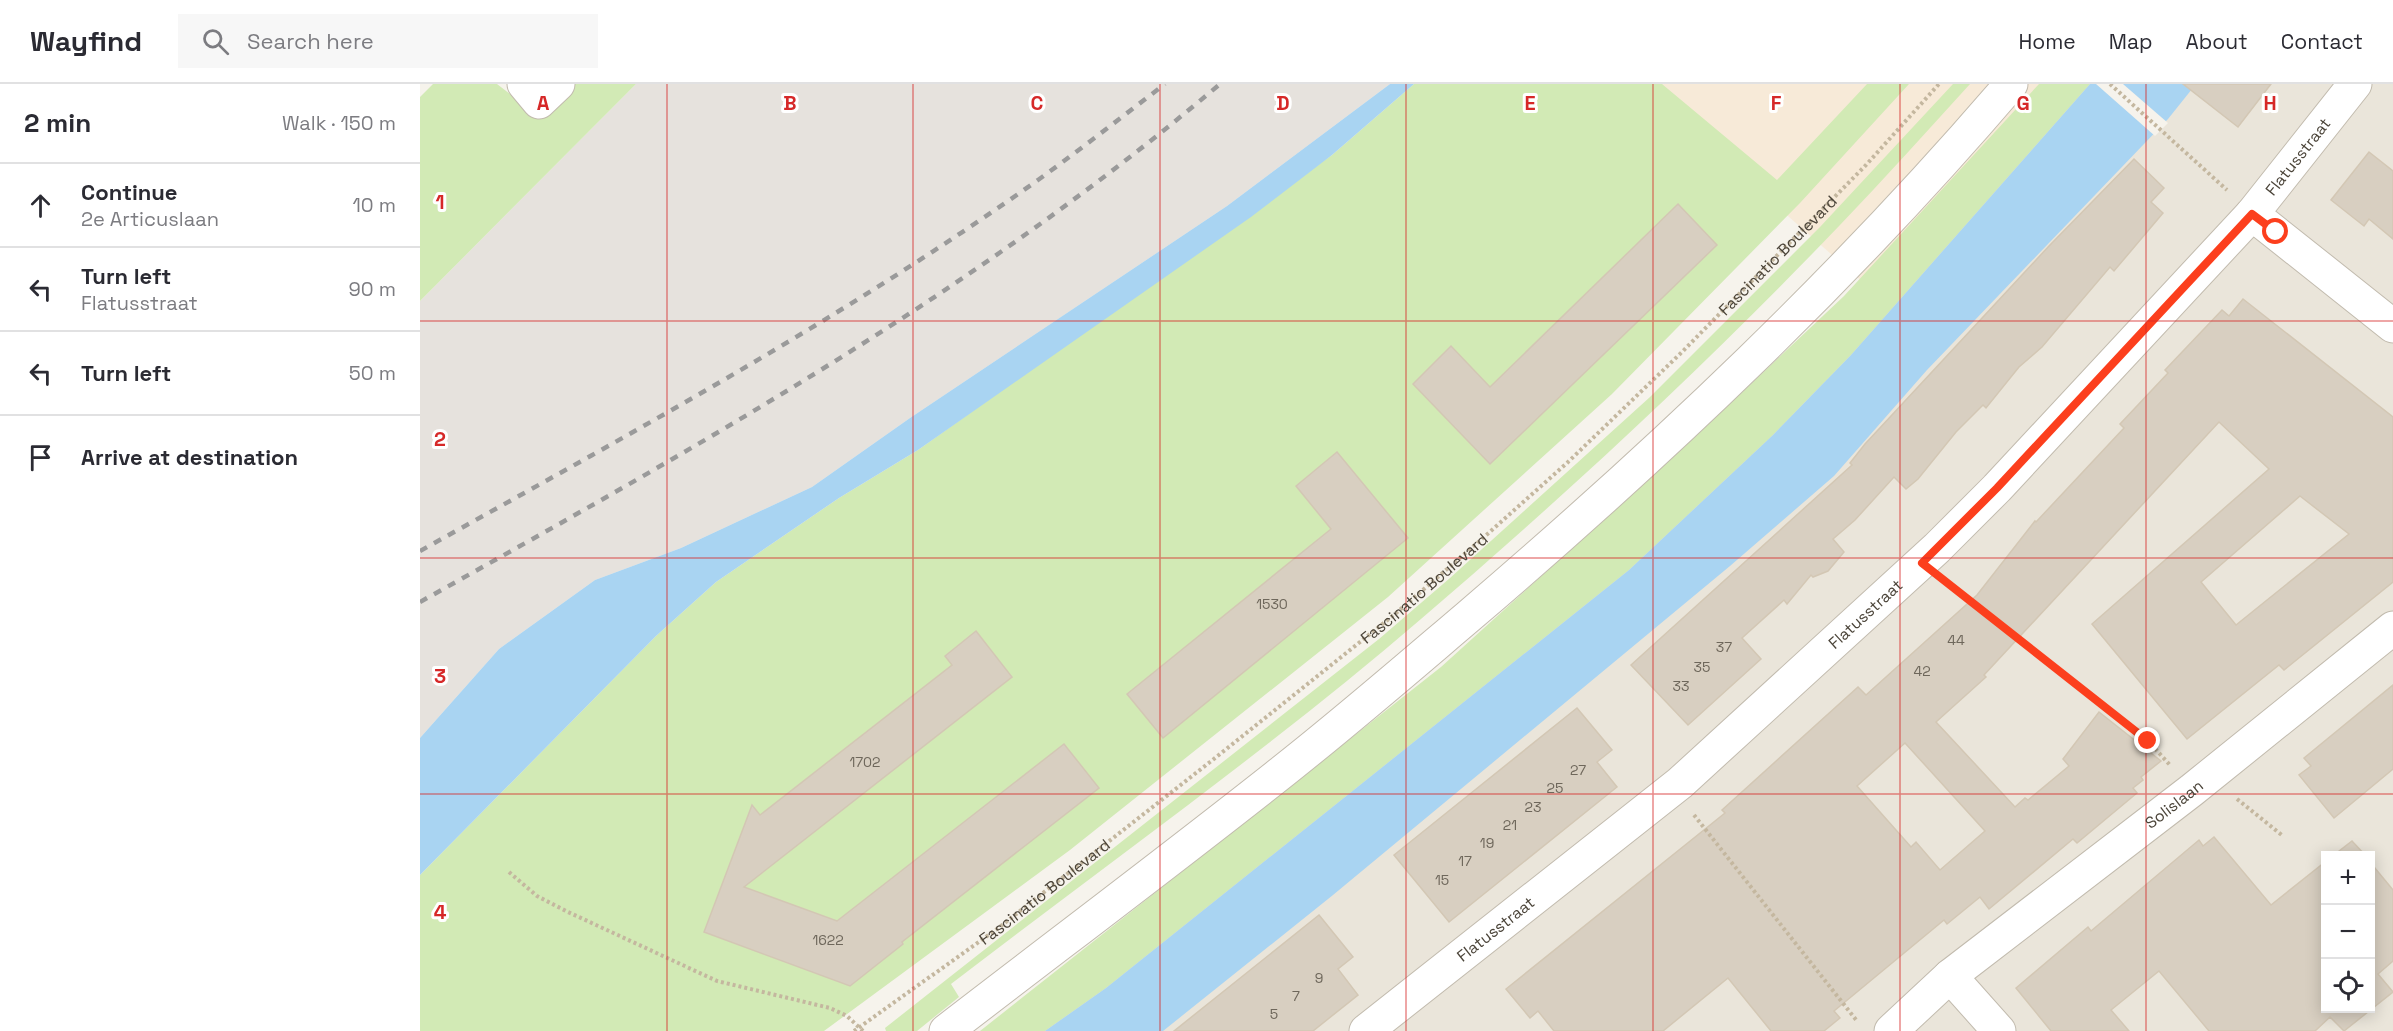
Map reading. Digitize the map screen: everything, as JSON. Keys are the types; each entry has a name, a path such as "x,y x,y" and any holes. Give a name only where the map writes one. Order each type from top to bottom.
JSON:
{"street":[{"path":"524,84 539,102 558,84"},
{"path":"946,1031 1289,767 1576,525 1804,309 2012,84"},
{"name":"Flatusstraat","path":"1366,1031 1673,789 1922,563 1997,488 2252,214 2355,84"},
{"path":"2252,214 2393,326"},
{"name":"Solislaan","path":"1891,1031 1950,976 2201,783 2393,628"},
{"path":"1950,976 1999,1031"}],"path":[{"name":"Fascinatio Boulevard","path":"855,1031 861,1029 996,929 1191,777 1395,614 1483,538 1567,463 1682,352 1866,165 1939,84"},
{"path":"2110,84 2252,214"},
{"path":"1922,563 2201,783 2283,836"},
{"path":"1673,789 1858,1022"},
{"path":"509,872 537,896 717,981 830,1008 847,1016 861,1029"}],"shaded area":[{"path":"636,84 1390,84 1227,206 910,418 812,487 681,548 595,580 499,649 420,738 420,301"},
{"path":"1638,84 2060,84 1865,284"},
{"path":"2060,84 2393,84 2393,1031 996,1031 1690,464"}],"green space":[{"path":"433,84 497,84 514,97 529,84 636,84 420,301 420,97"},
{"path":"1414,84 1662,84 1777,180 1867,84 1909,84 1800,203 1612,394 1388,597 1070,850 824,1031 420,1031 420,875 656,636 716,582 839,498 918,450 1332,155"},
{"path":"1953,84 1970,84 1856,208 1739,327 1636,427 1530,524 1364,667 1189,804 951,984 959,997 917,1031 886,1031 885,1028 1379,639 1450,578 1650,397 1820,227"},
{"path":"2039,84 2090,84 1851,355 1773,435 1629,570 1106,988 1045,1031 980,1031 1441,667 1685,446 1844,296"}],"water":[{"path":"1390,84 1414,84 1332,155 1251,217 918,450 839,498 716,582 656,636 420,875 420,738 499,649 595,580 681,548 812,487 910,418 1227,206"},
{"path":"2090,84 2196,84 2168,119 1927,370 1834,476 1730,566 1333,895 1163,1031 1045,1031 1106,988 1629,570 1773,435 1851,355"}],"pier":[{"path":"2096,84 2123,84 2168,123 2155,136"}],"building":[{"path":"2183,84 2271,84 2238,127"},
{"path":"2369,152 2393,171 2393,239 2369,219 2364,226 2331,200"},
{"path":"2134,159 2164,188 2151,202 2163,213 2114,271 2110,267 2042,347 2019,367 1986,408 1983,405 1956,432 1918,479 1906,489 1894,477 1855,520 1833,539 1844,552 1828,571 1813,577 1811,575 1787,604 1784,600 1742,638 1761,659 1688,725 1631,665 1852,465 1850,463 1865,444 2049,246"},
{"path":"1678,204 1717,245 1490,464 1413,384 1451,346 1490,387"},
{"path":"2243,299 2393,417 2393,582 2284,670 2279,665 2187,739 2092,624 2269,469 2219,422 1984,675 1986,677 1936,722 2015,807 2025,798 2028,800 2069,766 2063,759 2099,712 2161,761 2141,777 2143,780 2133,788 2137,793 2077,843 2073,839 1989,909 1980,897 1947,924 1944,920 1834,1011 1840,1018 1824,1031 1771,1031 1728,978 1663,1031 1554,1031 1538,1011 1530,1018 1506,989 1725,813 1722,810 1858,687 1866,695 1977,595 2035,521 2124,428 2120,424 2168,373 2165,370 2222,310 2229,316","holes":["2300,496 2349,534 2236,625 2201,582","1905,743 1985,831 1940,870 1916,842 1911,847 1857,786"]},
{"path":"1337,452 1408,538 1163,738 1127,694 1331,529 1296,486"},
{"path":"976,631 1012,677 744,887 837,921 1064,744 1099,788 902,942 903,944 850,986 704,932 752,805 760,815 952,665 945,656"},
{"path":"2393,685 2393,769 2334,818 2299,775 2311,766 2304,758"},
{"path":"1577,708 1612,750 1597,762 1617,787 1449,922 1394,855"},
{"path":"2214,837 2271,905 2321,865 2321,1013 2367,1013 2344,1031 2330,1017 2315,1031 2209,1031 2159,971 2111,1010 2129,1031 2051,1031 2016,988 2088,927 2091,931 2199,840 2203,846"},
{"path":"2352,841 2361,851 2339,851"},
{"path":"2375,868 2393,890 2393,961 2378,974 2393,992 2375,1006"},
{"path":"1319,915 1353,957 1338,969 1358,995 1313,1031 1174,1031"}],"railway":[{"path":"420,551 812,328 964,231 1038,180 1165,84"},
{"path":"420,602 731,424 932,298 1030,231 1126,160 1220,84"}],"route":[{"path":"2148,741 1922,563 1997,488 2252,214 2276,232"}]}
